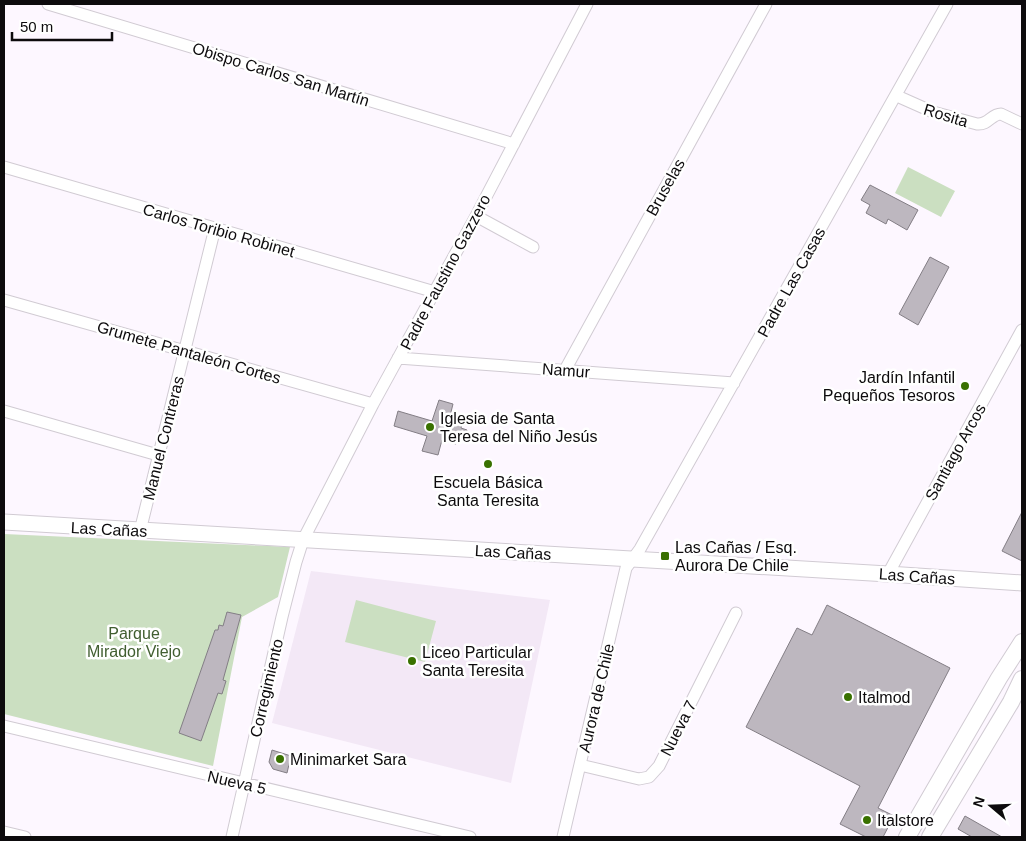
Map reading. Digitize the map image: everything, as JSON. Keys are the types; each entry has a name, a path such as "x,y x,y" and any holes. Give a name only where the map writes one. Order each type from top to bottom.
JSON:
{"main road":[{"path":"907,837 999,678 1022,642"},
{"path":"930,837 1011,702 1022,680"}],"street":[{"name":"Obispo Carlos San Martín","path":"48,4 67,6 514,144"},
{"name":"Padre Faustino Gazzero","path":"304,540 373,404 476,216 587,4"},
{"name":"Bruselas","path":"565,370 766,4"},
{"name":"Padre Las Casas","path":"632,560 897,96 947,4"},
{"name":"Rosita","path":"897,96 933,112 977,124 984,124 998,114 1022,124"},
{"name":"Carlos Toribio Robinet","path":"4,167 435,292"},
{"path":"476,216 533,247"},
{"name":"Manuel Contreras","path":"140,531 215,228"},
{"name":"Grumete Pantaleón Cortes","path":"4,300 373,404"},
{"name":"Santiago Arcos","path":"888,574 1022,330"},
{"name":"Namur","path":"398,358 734,383"},
{"path":"4,411 158,455"},
{"name":"Las Cañas","path":"4,522 1022,583"},
{"name":"Corregimiento","path":"232,837 287,599 296,562 304,540"},
{"name":"Aurora de Chile","path":"563,837 626,568 632,560"},
{"name":"Nueva 7","path":"580,765 640,779 653,774 659,766 736,613"},
{"name":"Nueva 5","path":"4,726 470,837"},
{"path":"4,832 25,837"}],"shaded area":[{"name":"Liceo Particular Santa Teresita","path":"311,571 550,600 511,783 272,723"}],"green space":[{"path":"908,167 955,191 941,217 895,193"},
{"name":"Parque Mirador Viejo","path":"4,534 290,547 278,597 242,617 213,766 4,714"},
{"path":"356,600 436,621 425,662 345,642"}],"building":[{"path":"870,185 918,210 907,230 888,219 886,224 866,213 870,205 861,200"},
{"path":"930,257 949,267 918,325 899,314"},
{"name":"Iglesia de Santa Teresa del Niño Jesús","path":"439,400 453,404 449,420 462,424 461,428 467,430 464,441 458,439 456,444 442,440 438,455 422,451 427,436 394,426 398,411 432,421"},
{"path":"1022,512 1022,561 1002,551"},
{"name":"Italmod","path":"827,605 950,668 878,808 894,816 883,837 866,837 840,824 860,786 746,727 797,628 812,635"},
{"path":"227,612 241,615 223,680 226,681 222,694 218,693 201,741 179,733 215,630 218,630 219,625 223,626"},
{"name":"Minimarket Sara","path":"272,750 291,756 287,773 273,769 269,762"},
{"path":"965,816 1002,837 972,837 958,829"}],"place":[{"name":"Jardín Infantil Pequeños Tesoros","path":"965,386"},
{"name":"Iglesia de Santa Teresa del Niño Jesús","path":"430,427"},
{"name":"Escuela Básica Santa Teresita","path":"488,464"},
{"name":"Las Cañas / Esq. Aurora De Chile","path":"665,556"},
{"name":"Liceo Particular Santa Teresita","path":"412,661"},
{"name":"Italmod","path":"848,697"},
{"name":"Minimarket Sara","path":"280,759"},
{"name":"Italstore","path":"867,820"}]}
